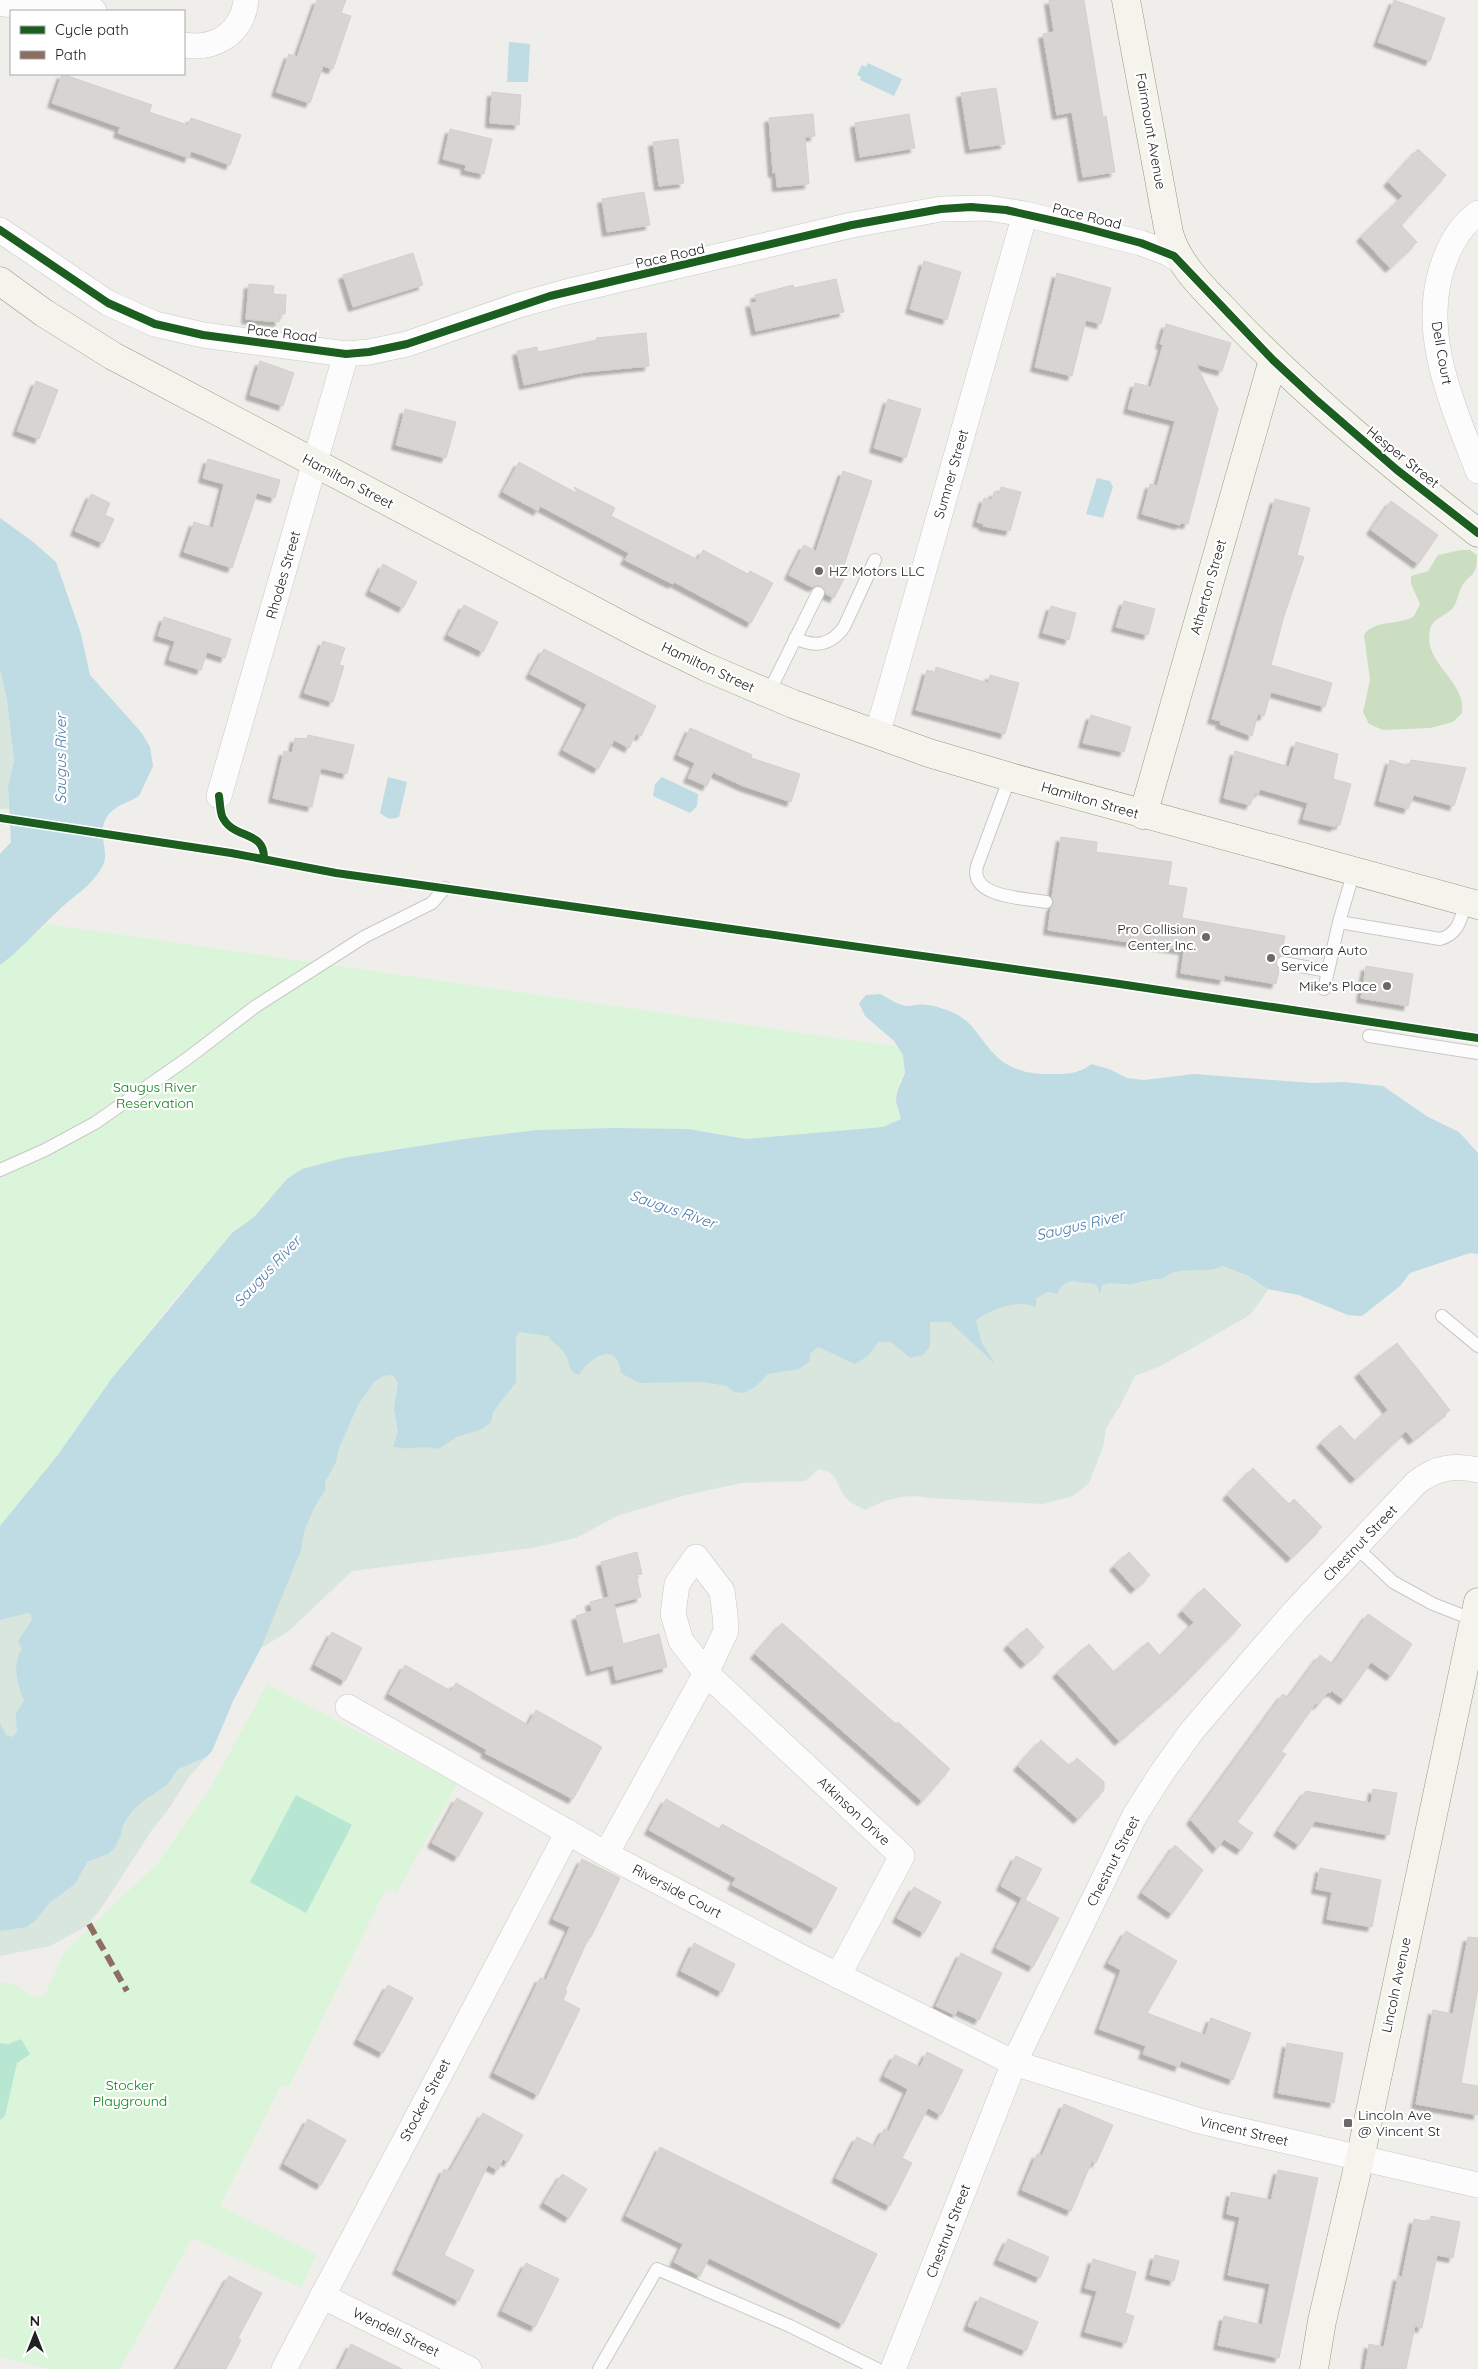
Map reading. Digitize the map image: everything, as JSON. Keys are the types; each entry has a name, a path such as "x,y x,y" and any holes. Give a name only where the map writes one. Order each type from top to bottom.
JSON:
{"main road":[{"name":"Fairmount Avenue","path":"1126,0 1169,233 1180,261"},
{"name":"Pace Road","path":"1180,261 1273,360 1314,398"},
{"name":"Hamilton Street","path":"0,281 44,313 113,356 642,636 768,694 877,735 1010,777 1472,904"},
{"name":"Atherton Street","path":"1143,815 1273,360"},
{"name":"Hesper Street","path":"1314,398 1397,470 1478,533"},
{"name":"Lincoln Avenue","path":"1314,2369 1322,2321 1360,2158 1476,1611"}],"street":[{"path":"95,10 109,0"},
{"path":"185,45 203,46 222,40 237,26 246,0"},
{"path":"0,3 34,9 64,10"},
{"name":"Pace Road","path":"0,230 108,303 155,324 203,335 346,354 369,352 407,344 550,296 860,224 956,208 987,208 1025,214 1141,243 1168,253 1180,261"},
{"name":"Dell Court","path":"1478,213 1460,229 1448,250 1439,275 1435,318 1438,351 1445,380 1478,470"},
{"name":"Sumner Street","path":"877,735 1025,214"},
{"name":"Rhodes Street","path":"219,796 346,354"},
{"name":"Chestnut Street","path":"893,2369 1014,2063 1109,1867 1136,1815 1161,1774 1191,1732 1254,1657 1425,1476 1446,1467 1478,1470"},
{"name":"Atkinson Drive","path":"606,1854 706,1673 902,1856 838,1976"},
{"name":"Riverside Court","path":"348,1707 606,1854 838,1976 1014,2063"},
{"name":"Stocker Street","path":"284,2369 568,1832"},
{"name":"Vincent Street","path":"1014,2063 1200,2121 1478,2185"},
{"name":"Wendell Street","path":"322,2296 469,2369"}],"lane":[{"path":"795,638 818,644 828,641 837,635 844,627 875,560"},
{"path":"768,694 818,593"},
{"path":"1010,777 977,866 977,879 981,886 988,891 1046,902"},
{"path":"1324,989 1339,922 1354,871"},
{"path":"0,1170 45,1150 95,1123 188,1058 256,1006 364,937 432,904 445,888"},
{"path":"1339,922 1440,939 1451,935 1457,929 1472,904"},
{"path":"1283,963 1328,971"},
{"path":"1369,1036 1478,1053"},
{"path":"1442,1316 1478,1346"},
{"path":"1356,1547 1393,1582 1433,1604 1476,1611"},
{"path":"599,2369 657,2269 790,2326 877,2369"}],"green space":[{"path":"1470,550 1477,555 1476,568 1461,588 1452,609 1436,620 1431,626 1429,642 1432,652 1458,691 1462,702 1462,713 1453,722 1430,728 1383,730 1369,724 1363,712 1370,680 1364,635 1374,627 1402,621 1414,616 1420,604 1411,584 1411,576 1428,571 1438,555"},
{"name":"Saugus River Reservation","path":"47,924 899,1047 905,1063 903,1075 896,1093 896,1102 901,1119 883,1127 746,1139 688,1129 537,1130 464,1139 343,1158 302,1169 266,1201 254,1217 232,1233 170,1305 112,1378 57,1456 0,1526 0,965"},
{"name":"Stocker Playground","path":"267,1684 457,1784 397,1892 386,1888 289,2087 281,2085 220,2206 316,2255 301,2288 192,2238 120,2369 49,2369 0,2357 0,1982 14,1984 34,1997 45,1995 65,1951 159,1862 211,1787"},
{"path":"296,1795 352,1825 306,1913 250,1882"},
{"path":"21,2039 30,2054 17,2063 5,2116 0,2120 0,2043 9,2044"}],"shaded area":[{"path":"0,670 7,700 14,761 8,787 9,809 0,809"},
{"path":"1152,1240 1362,1307 1362,1316 1348,1315 1299,1295 1269,1289 1250,1315 1161,1366 1135,1376 1119,1408 1106,1428 1103,1447 1089,1483 1073,1496 1043,1504 912,1496 888,1500 865,1510 847,1499 835,1477 819,1469 805,1481 742,1483 686,1495 617,1516 576,1538 532,1548 352,1571 289,1631 261,1648 233,1701 212,1751 189,1777 100,1910 85,1927 50,1946 0,1956 0,1602 297,1352"}],"water":[{"path":"509,42 530,44 528,82 507,82"},
{"path":"868,63 902,79 894,96 860,80 861,77 857,75 862,65 866,67"},
{"path":"1097,478 1110,481 1113,487 1103,518 1086,514"},
{"name":"Saugus River","path":"0,518 32,541 56,562 81,634 90,675 141,732 150,747 153,766 139,796 117,807 105,820 103,834 105,861 98,874 0,965 0,854 11,842 8,787 14,761 7,700 0,670"},
{"path":"388,777 407,782 399,817 391,819 380,813"},
{"path":"662,777 698,794 697,806 690,813 653,796 655,784"},
{"name":"Saugus River","path":"880,994 905,1006 928,1005 956,1014 971,1026 1002,1061 1018,1070 1026,1072 1045,1074 1069,1073 1079,1071 1091,1064 1109,1069 1127,1078 1144,1080 1194,1074 1312,1083 1344,1082 1383,1086 1428,1117 1459,1132 1478,1153 1478,1254 1470,1253 1410,1273 1400,1286 1362,1316 1348,1315 1299,1295 1268,1289 1247,1275 1223,1266 1216,1269 1176,1272 1162,1279 1126,1284 1106,1284 1102,1285 1100,1294 1096,1284 1071,1281 1062,1285 1057,1294 1048,1292 1036,1298 1036,1307 1021,1304 1005,1306 989,1312 976,1320 981,1341 995,1364 950,1322 930,1322 930,1346 923,1355 910,1358 891,1342 878,1342 868,1356 855,1364 818,1347 810,1354 810,1361 800,1369 768,1374 755,1387 744,1393 734,1392 727,1386 703,1382 639,1383 621,1373 619,1363 609,1354 597,1357 579,1375 573,1372 564,1353 548,1336 519,1332 516,1338 516,1382 493,1412 491,1422 482,1429 457,1437 438,1449 426,1447 398,1448 393,1446 398,1432 394,1409 398,1383 393,1375 383,1376 374,1382 358,1405 339,1448 336,1462 325,1482 325,1490 314,1508 304,1532 301,1550 261,1648 233,1701 212,1751 206,1757 178,1769 167,1785 143,1801 131,1812 123,1825 121,1835 115,1847 108,1854 87,1862 75,1884 49,1903 36,1920 27,1927 0,1931 0,1723 6,1735 12,1737 17,1733 16,1713 24,1701 16,1668 22,1649 18,1641 32,1620 31,1614 28,1613 0,1620 0,1526 57,1456 112,1378 232,1233 254,1217 287,1179 302,1169 343,1158 464,1139 537,1130 688,1129 746,1139 883,1127 901,1119 896,1102 897,1092 905,1073 903,1055 894,1041 865,1016 859,1003 866,995"}],"building":[{"path":"317,0 346,0 341,13 351,16 333,69 323,66 310,103 276,92 289,54 297,57"},
{"path":"1049,0 1084,0 1103,117 1106,116 1115,172 1083,177 1072,112 1057,115 1043,34 1054,32"},
{"path":"1394,0 1445,18 1430,61 1378,42"},
{"path":"62,75 65,75 152,105 149,112 188,125 191,118 241,135 230,165 191,151 189,158 118,133 120,127 52,103"},
{"path":"996,88 1005,144 970,149 961,93"},
{"path":"492,92 521,95 519,125 490,123"},
{"path":"813,114 815,136 805,137 809,184 777,187 776,172 773,173 769,118"},
{"path":"909,114 915,148 860,157 855,123"},
{"path":"450,129 492,139 484,174 465,170 466,165 443,159"},
{"path":"678,139 684,183 659,186 653,142"},
{"path":"1418,149 1446,175 1401,225 1417,242 1390,268 1361,237 1403,196 1388,182"},
{"path":"644,192 650,225 607,232 602,199"},
{"path":"413,253 423,285 353,307 343,275"},
{"path":"924,261 961,272 947,320 910,309"},
{"path":"1057,273 1111,288 1101,324 1086,320 1072,376 1035,367"},
{"path":"836,279 844,312 756,331 750,303 757,302 755,295 793,285 794,288"},
{"path":"249,284 274,286 273,294 286,295 285,314 280,314 279,322 246,319"},
{"path":"1166,324 1231,343 1222,371 1196,364 1218,409 1188,524 1181,523 1180,525 1142,514 1150,484 1157,486 1175,421 1128,409 1135,383 1151,387 1163,345 1160,344"},
{"path":"646,333 649,366 585,372 524,385 517,351 537,347 538,352 597,340 596,338"},
{"path":"260,361 294,373 283,406 250,395"},
{"path":"36,381 58,390 39,439 17,431"},
{"path":"888,399 921,409 906,458 874,448"},
{"path":"405,409 456,422 446,458 396,445"},
{"path":"208,459 280,480 275,498 257,493 232,568 184,552 194,522 213,528 224,484 203,478"},
{"path":"519,462 578,494 574,487 615,508 611,516 698,560 703,550 748,574 750,571 773,583 751,623 674,582 673,584 625,560 629,553 540,506 538,511 503,492"},
{"path":"843,471 872,481 844,565 850,567 834,598 826,594 822,586 812,587 789,575 804,545 816,551"},
{"path":"1001,487 1021,492 1010,531 983,526 984,524 977,522 984,498 992,500 994,492 999,494"},
{"path":"91,494 110,503 105,515 114,519 103,543 75,531"},
{"path":"1275,499 1310,508 1297,555 1304,557 1284,616 1271,665 1332,683 1325,707 1271,692 1264,716 1258,714 1252,736 1220,724 1221,721 1212,719"},
{"path":"1391,501 1438,535 1418,564 1371,530"},
{"path":"383,564 417,582 403,608 370,591"},
{"path":"1124,601 1155,609 1148,635 1116,627"},
{"path":"464,605 498,622 483,652 448,635"},
{"path":"1051,606 1076,613 1069,640 1043,633"},
{"path":"164,617 231,639 225,658 207,652 201,670 169,660 175,641 158,636"},
{"path":"323,641 345,648 339,665 344,666 333,702 304,693"},
{"path":"544,649 656,706 641,736 636,734 629,748 614,740 598,769 563,750 587,704 530,674"},
{"path":"936,667 988,683 990,675 1019,683 1005,734 916,710 927,670 935,673"},
{"path":"1091,715 1131,727 1124,752 1083,743"},
{"path":"690,728 752,755 751,758 800,774 791,802 743,786 713,772 707,786 688,778 695,763 678,755"},
{"path":"308,735 354,745 347,774 321,768 312,807 273,798 284,751 292,753 295,738 307,739"},
{"path":"1296,742 1338,754 1333,779 1351,784 1340,825 1336,824 1335,827 1303,819 1308,803 1260,789 1259,793 1255,793 1250,805 1224,798 1235,751 1289,767"},
{"path":"1390,760 1409,766 1411,760 1466,768 1454,806 1414,795 1408,809 1379,801"},
{"path":"1061,837 1097,842 1096,852 1172,862 1168,885 1187,888 1182,918 1285,936 1281,955 1275,962 1279,970 1276,984 1224,975 1224,980 1181,973 1184,950 1048,930 1051,908 1054,903 1052,897"},
{"name":"Mike's Place","path":"1366,966 1413,974 1408,1006 1361,998"},
{"path":"1397,1343 1450,1410 1413,1440 1406,1431 1355,1479 1321,1443 1340,1425 1355,1441 1388,1410 1359,1373"},
{"path":"1253,1468 1289,1504 1294,1499 1322,1527 1291,1558 1227,1495"},
{"path":"637,1552 642,1574 636,1575 641,1597 614,1604 623,1644 659,1634 667,1667 616,1680 613,1665 591,1671 576,1616 592,1611 590,1602 609,1597 601,1562"},
{"path":"1129,1552 1150,1575 1135,1589 1114,1566"},
{"path":"1204,1588 1241,1625 1178,1689 1119,1741 1057,1673 1089,1644 1114,1672 1148,1642 1160,1656 1194,1622 1182,1611"},
{"path":"1368,1614 1412,1644 1391,1676 1371,1662 1344,1700 1332,1691 1328,1692 1318,1705 1316,1703 1281,1752 1286,1754 1237,1822 1253,1833 1241,1850 1224,1839 1217,1849 1191,1820 1283,1694 1288,1698 1320,1655 1333,1664"},
{"path":"782,1623 950,1769 922,1801 755,1654"},
{"path":"1027,1628 1044,1647 1025,1664 1008,1645"},
{"path":"332,1632 362,1648 345,1681 315,1665"},
{"path":"405,1665 451,1691 456,1683 528,1725 536,1710 602,1747 573,1799 485,1753 487,1750 389,1694"},
{"path":"1041,1740 1070,1766 1077,1758 1104,1782 1104,1790 1078,1819 1018,1766"},
{"path":"1373,1789 1397,1793 1389,1835 1315,1821 1299,1845 1278,1831 1306,1791 1371,1803"},
{"path":"457,1798 483,1813 458,1857 432,1843"},
{"path":"666,1799 719,1829 722,1824 837,1888 815,1929 732,1885 736,1878 649,1830"},
{"path":"1175,1845 1203,1870 1172,1914 1142,1893"},
{"path":"1016,1856 1042,1869 1025,1900 1059,1918 1033,1967 996,1948 1022,1898 1001,1886"},
{"path":"582,1859 620,1878 591,1937 589,1937 565,1990 567,1991 563,2000 580,2009 538,2095 494,2073 540,1978 546,1980 570,1927 553,1919"},
{"path":"1320,1868 1381,1880 1372,1927 1327,1919 1332,1892 1316,1889"},
{"path":"914,1887 941,1902 924,1933 897,1918"},
{"path":"1126,1931 1177,1961 1147,2013 1205,2035 1211,2018 1251,2033 1233,2080 1181,2061 1179,2067 1143,2054 1146,2046 1099,2029 1121,1970 1108,1963"},
{"path":"1468,1937 1478,1938 1478,1988 1461,2083 1478,2086 1478,2115 1416,2104 1433,2010 1453,2014"},
{"path":"694,1943 735,1964 722,1992 681,1971"},
{"path":"961,1953 1002,1973 979,2020 958,2010 955,2015 936,2006"},
{"path":"388,1985 413,1998 383,2053 358,2040"},
{"path":"1287,2043 1343,2053 1334,2103 1278,2093"},
{"path":"927,2052 963,2070 941,2115 928,2108 902,2158 912,2163 890,2206 836,2178 857,2137 875,2146 884,2129 889,2131 908,2089 884,2076 895,2055 920,2067"},
{"path":"1064,2104 1113,2125 1096,2163 1092,2161 1071,2211 1022,2190 1037,2154 1042,2156"},
{"path":"483,2113 523,2135 508,2162 503,2159 498,2170 488,2165 444,2255 474,2270 459,2301 397,2270 444,2169 450,2171"},
{"path":"308,2119 346,2140 321,2185 284,2164"},
{"path":"660,2147 877,2254 843,2324 709,2258 700,2276 674,2262 683,2244 626,2216"},
{"path":"1278,2170 1318,2178 1279,2358 1218,2345 1224,2316 1262,2325 1270,2284 1228,2275 1240,2217 1227,2214 1231,2192 1271,2200"},
{"path":"562,2174 587,2189 569,2218 544,2203"},
{"path":"1431,2216 1460,2222 1453,2258 1437,2255 1422,2328 1415,2326 1406,2369 1365,2369 1369,2344 1384,2347 1398,2276 1402,2277 1414,2219 1430,2222"},
{"path":"1008,2239 1049,2257 1040,2278 998,2260"},
{"path":"1155,2255 1179,2261 1174,2281 1150,2275"},
{"path":"1093,2259 1136,2272 1125,2313 1134,2316 1126,2343 1085,2332 1097,2291 1085,2288"},
{"path":"526,2263 559,2279 535,2327 502,2311"},
{"path":"229,2276 262,2293 238,2338 241,2340 226,2369 177,2369"},
{"path":"980,2297 1038,2322 1026,2351 968,2326"},
{"path":"351,2344 402,2369 339,2369"}],"marked path":[{"path":"89,1924 127,1991"}],"cycle path":[{"path":"0,230 108,303 155,324 203,335 346,354 369,352 407,344 550,296 852,225 941,209 971,207 1006,210 1141,243 1174,256 1273,360 1314,398 1397,470 1478,533"},
{"path":"219,796 221,814 227,824 259,843 263,850 264,859"},
{"path":"0,818 231,853 336,873 1113,983 1478,1038"}],"place":[{"name":"HZ Motors LLC","path":"819,571"},
{"name":"Pro Collision Center Inc.","path":"1206,937"},
{"name":"Camara Auto Service","path":"1271,958"},
{"name":"Mike's Place","path":"1387,986"},
{"name":"Lincoln Ave @ Vincent St","path":"1348,2123"}]}
